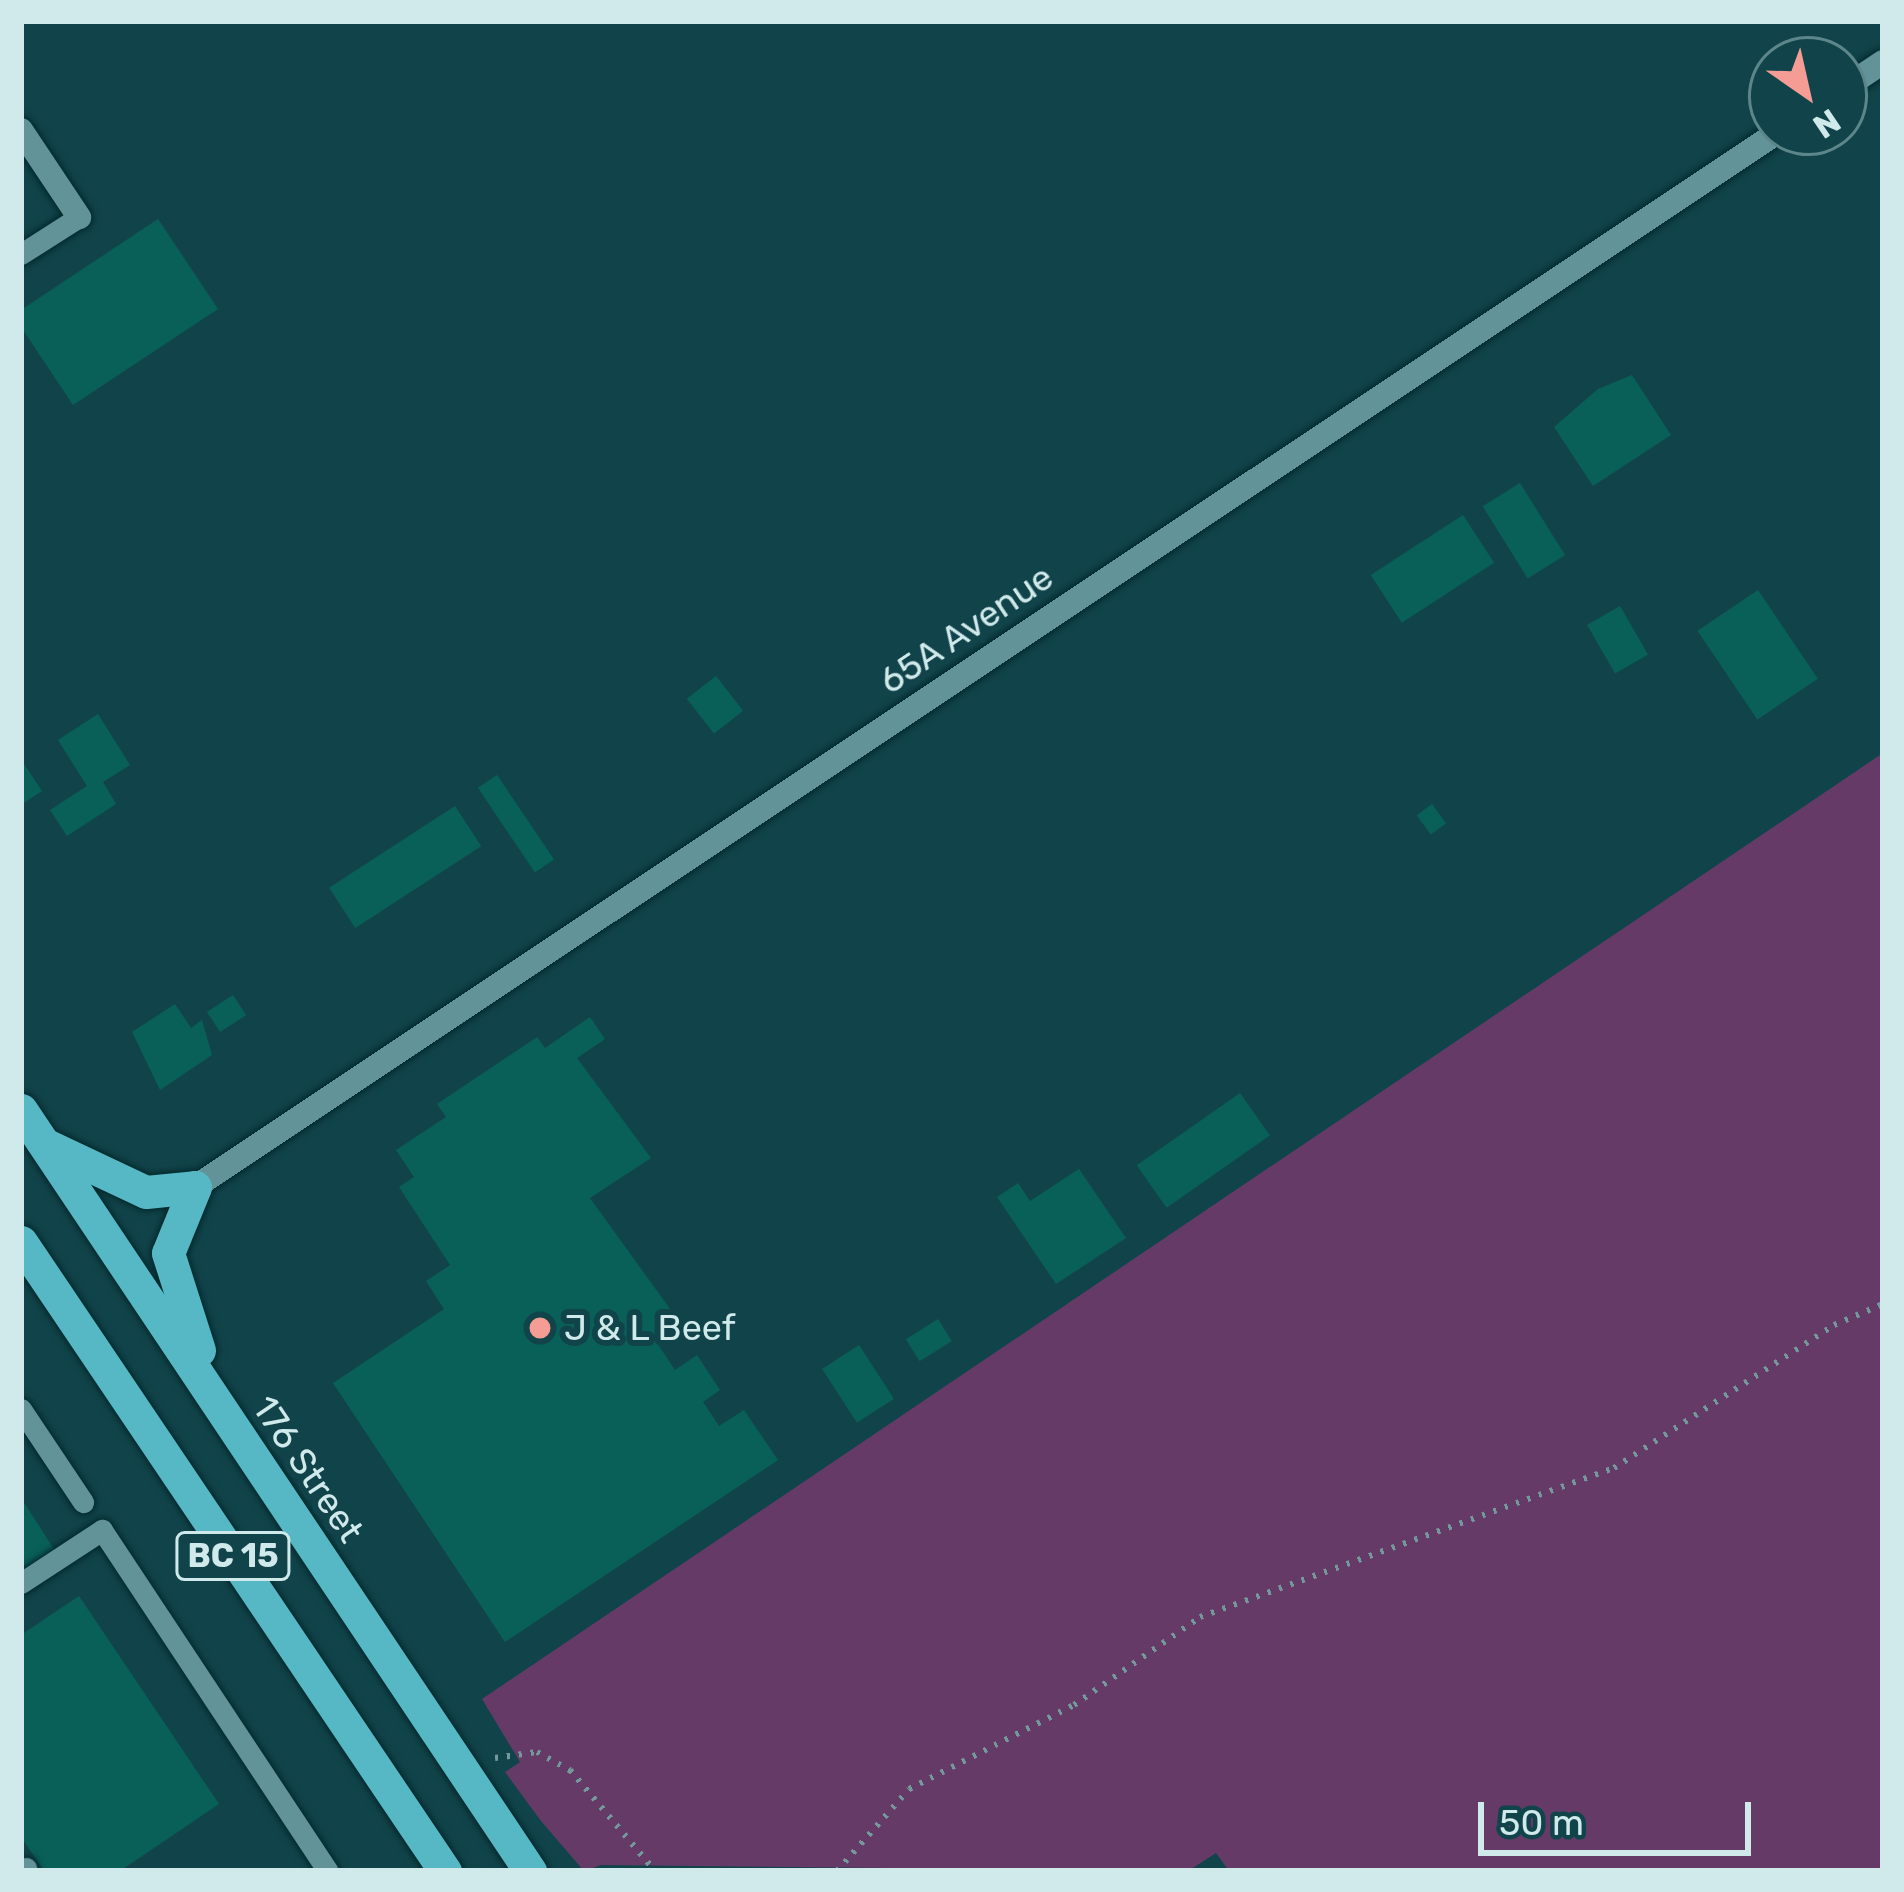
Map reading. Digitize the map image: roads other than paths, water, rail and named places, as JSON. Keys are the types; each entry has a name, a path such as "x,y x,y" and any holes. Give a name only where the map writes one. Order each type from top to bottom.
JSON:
{"highway":[{"name":"176 Street","path":"21,1110 530,1871"},
{"path":"43,1143 146,1192 195,1187"},
{"path":"195,1187 172,1234 170,1272 244,1444"},
{"name":"BC 15","path":"21,1242 445,1871"}],"street":[{"path":"21,130 79,217"},
{"name":"65A Avenue","path":"195,1187 1748,152"}],"lane":[{"path":"21,254 79,217"},
{"path":"21,1409 83,1502"},
{"path":"21,1583 102,1530 328,1871"}],"place":[{"name":"J & L Beef","path":"540,1328"}]}
